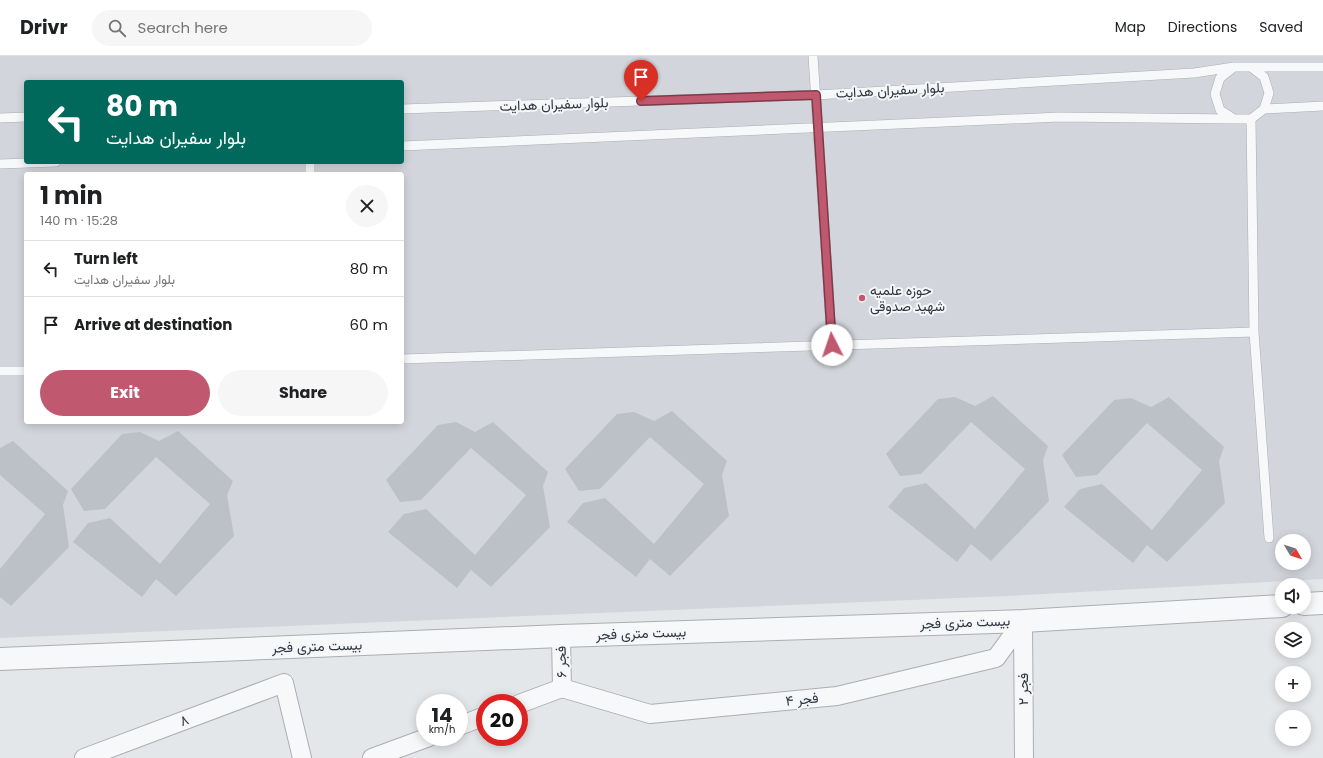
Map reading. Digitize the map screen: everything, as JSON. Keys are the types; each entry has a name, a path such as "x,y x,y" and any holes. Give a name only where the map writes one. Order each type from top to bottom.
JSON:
{"street":[{"path":"1311,604 1323,603"},
{"name":"بیست متری فجر","path":"0,659 561,636 1023,621 1275,606"},
{"name":"فجر ۴","path":"562,688 650,714 837,696 996,658 1023,621"},
{"name":"فجر ۲","path":"1023,621 1024,758"},
{"name":"فجر ۶","path":"561,636 562,688"},
{"name":"۸","path":"84,758 284,683 302,758"},
{"path":"528,701 562,688"},
{"path":"372,758 416,742"}],"lane":[{"path":"813,56 832,345"},
{"path":"404,146 1059,117 1251,119 1264,109 1270,93 1264,77 1251,67"},
{"path":"1234,119 1220,110 1215,94 1220,78 1234,68 1323,67"},
{"name":"بلوار سفیران هدایت","path":"404,109 816,95 1194,73 1234,68"},
{"path":"1264,109 1323,106"},
{"path":"0,118 24,117"},
{"path":"1251,119 1254,332 1269,538"},
{"path":"0,164 24,163"},
{"path":"404,359 1254,332"},
{"path":"0,371 24,371"}],"shaded area":[{"name":"حوزه علمیه شهید صدوقی","path":"0,56 1323,56 1323,579 1275,578 1275,582 1007,596 0,638"}],"building":[{"path":"993,396 1048,446 1043,460 1049,501 991,561 971,544 957,562 888,507 904,488 926,483 975,529 1025,469 971,422 921,474 900,476 886,454 938,399 955,397 975,406"},
{"path":"1169,397 1224,447 1219,461 1225,503 1167,562 1147,545 1133,563 1064,507 1080,489 1102,484 1152,530 1202,470 1147,423 1097,475 1076,477 1062,455 1114,400 1131,398 1151,407"},
{"path":"672,411 727,461 722,475 729,516 670,576 650,559 636,577 567,522 583,503 605,498 654,544 704,484 650,437 600,489 579,491 565,469 617,414 634,412 654,421"},
{"path":"456,422 475,432 493,422 548,472 543,486 550,527 491,587 471,570 457,588 388,532 404,514 426,509 475,555 526,495 471,448 421,500 400,502 386,480 438,425"},
{"path":"178,431 233,481 227,495 234,536 176,596 156,579 142,597 73,542 88,523 110,518 160,564 210,504 156,457 105,509 84,511 71,489 122,434 140,432 159,441"},
{"path":"13,441 68,491 63,505 69,547 11,606 0,597 0,569 45,514 0,475 0,448"}],"place":[{"name":"حوزه علمیه شهید صدوقی","path":"862,298"}],"route":[{"path":"641,101 816,95 832,345"}]}
